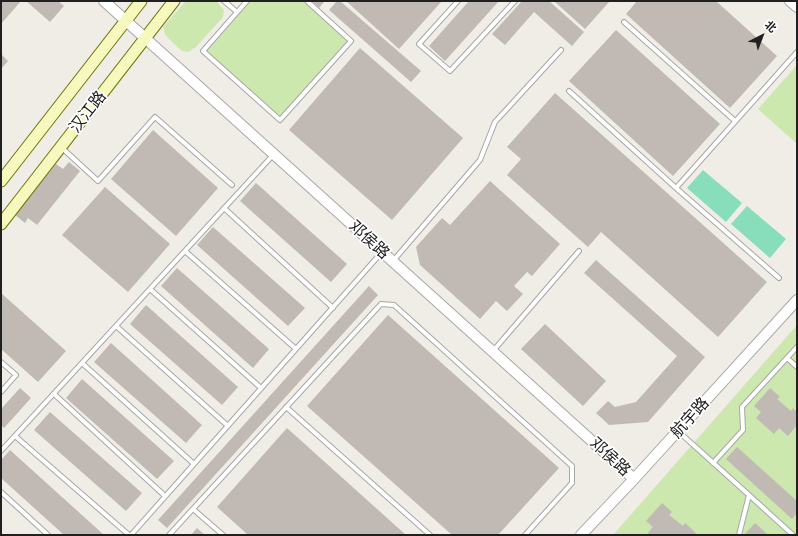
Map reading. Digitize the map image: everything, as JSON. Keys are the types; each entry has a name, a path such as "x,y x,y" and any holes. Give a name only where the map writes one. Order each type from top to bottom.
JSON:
{"main road":[{"name":"汉江路","path":"1,181 141,1"},
{"name":"汉江路","path":"1,224 174,1"}],"street":[{"name":"邓侯路","path":"104,1 634,479"},
{"path":"790,1 797,7"},
{"name":"航宇路","path":"581,535 797,300"}],"lane":[{"path":"224,1 237,12"},
{"path":"247,1 202,50 280,120 351,41 307,1"},
{"path":"458,1 419,44 450,71 515,1"},
{"path":"624,22 735,122"},
{"path":"393,261 480,160 495,122 561,50"},
{"path":"676,188 797,52"},
{"path":"569,91 676,188 779,278"},
{"path":"61,147 98,181 155,117 232,185"},
{"path":"1,451 274,154"},
{"path":"224,208 333,308"},
{"path":"185,251 296,349"},
{"path":"492,352 579,251"},
{"path":"15,436 130,535 382,252"},
{"path":"150,289 261,388"},
{"path":"169,535 381,304 394,305 572,466 572,483 525,535"},
{"path":"116,326 228,426"},
{"path":"713,463 743,430 742,406 797,347"},
{"path":"787,358 797,368"},
{"path":"1,362 16,375 1,392"},
{"path":"82,363 194,464"},
{"path":"54,394 165,496"},
{"path":"286,407 430,535"},
{"path":"678,431 793,535"},
{"path":"1,492 48,535"},
{"path":"739,535 749,495"},
{"path":"193,509 223,535"}],"green space":[{"path":"186,1 216,1 224,10 223,17 196,47 188,52 182,51 171,41 165,34 163,27"},
{"path":"247,1 307,1 351,41 280,120 203,51"},
{"path":"797,65 797,144 758,109"},
{"path":"703,170 742,203 726,222 687,188"},
{"path":"747,206 786,239 770,258 731,224"},
{"path":"797,325 797,535 613,535"}],"building":[{"path":"1,1 21,1 1,24"},
{"path":"26,1 58,1 64,6 50,22"},
{"path":"312,1 323,1 324,2 319,8"},
{"path":"337,1 340,1 421,71 411,82 329,10"},
{"path":"346,1 442,1 399,49"},
{"path":"469,1 499,1 445,61 429,46"},
{"path":"522,1 549,1 584,32 572,46 534,12 505,45 492,34"},
{"path":"554,1 610,1 585,29"},
{"path":"637,1 716,1 777,56 730,108 626,14"},
{"path":"616,30 720,124 673,176 569,81"},
{"path":"360,48 463,138 392,220 289,130"},
{"path":"1,54 8,61 1,69"},
{"path":"555,93 767,282 718,337 601,232 588,247 507,175 521,159 507,147"},
{"path":"153,130 218,188 176,236 111,179"},
{"path":"69,162 80,171 37,225 28,218 25,223 15,215 56,164 63,169"},
{"path":"490,181 560,244 532,276 527,272 514,286 523,294 507,311 496,301 480,319 420,265 416,247 442,218 450,225"},
{"path":"256,183 347,264 331,282 240,201"},
{"path":"105,187 170,244 128,292 62,235"},
{"path":"213,227 305,308 288,326 197,245"},
{"path":"596,260 705,357 648,422 609,425 596,413 608,401 615,407 636,402 677,356 584,273"},
{"path":"177,268 269,349 253,368 161,286"},
{"path":"369,286 378,295 167,528 158,520"},
{"path":"1,293 66,351 38,382 1,349"},
{"path":"146,305 238,387 222,405 130,324"},
{"path":"388,315 559,468 498,535 452,535 307,406"},
{"path":"545,324 606,381 583,406 521,349"},
{"path":"111,343 202,425 186,443 94,362"},
{"path":"82,379 174,461 157,479 66,398"},
{"path":"20,388 31,398 4,428 1,425 1,409"},
{"path":"770,388 780,397 777,399 791,411 793,408 797,412 797,425 788,436 779,428 774,434 756,418 761,412 754,406"},
{"path":"50,412 142,493 126,511 34,430"},
{"path":"287,428 406,535 248,535 217,507"},
{"path":"737,447 797,501 797,513 792,519 726,459"},
{"path":"10,450 104,535 64,535 1,478 1,460"},
{"path":"662,503 672,512 669,515 683,526 685,523 696,533 694,535 650,535 648,533 653,527 646,521"},
{"path":"755,523 768,535 744,535"},
{"path":"197,528 205,535 191,535"}]}
